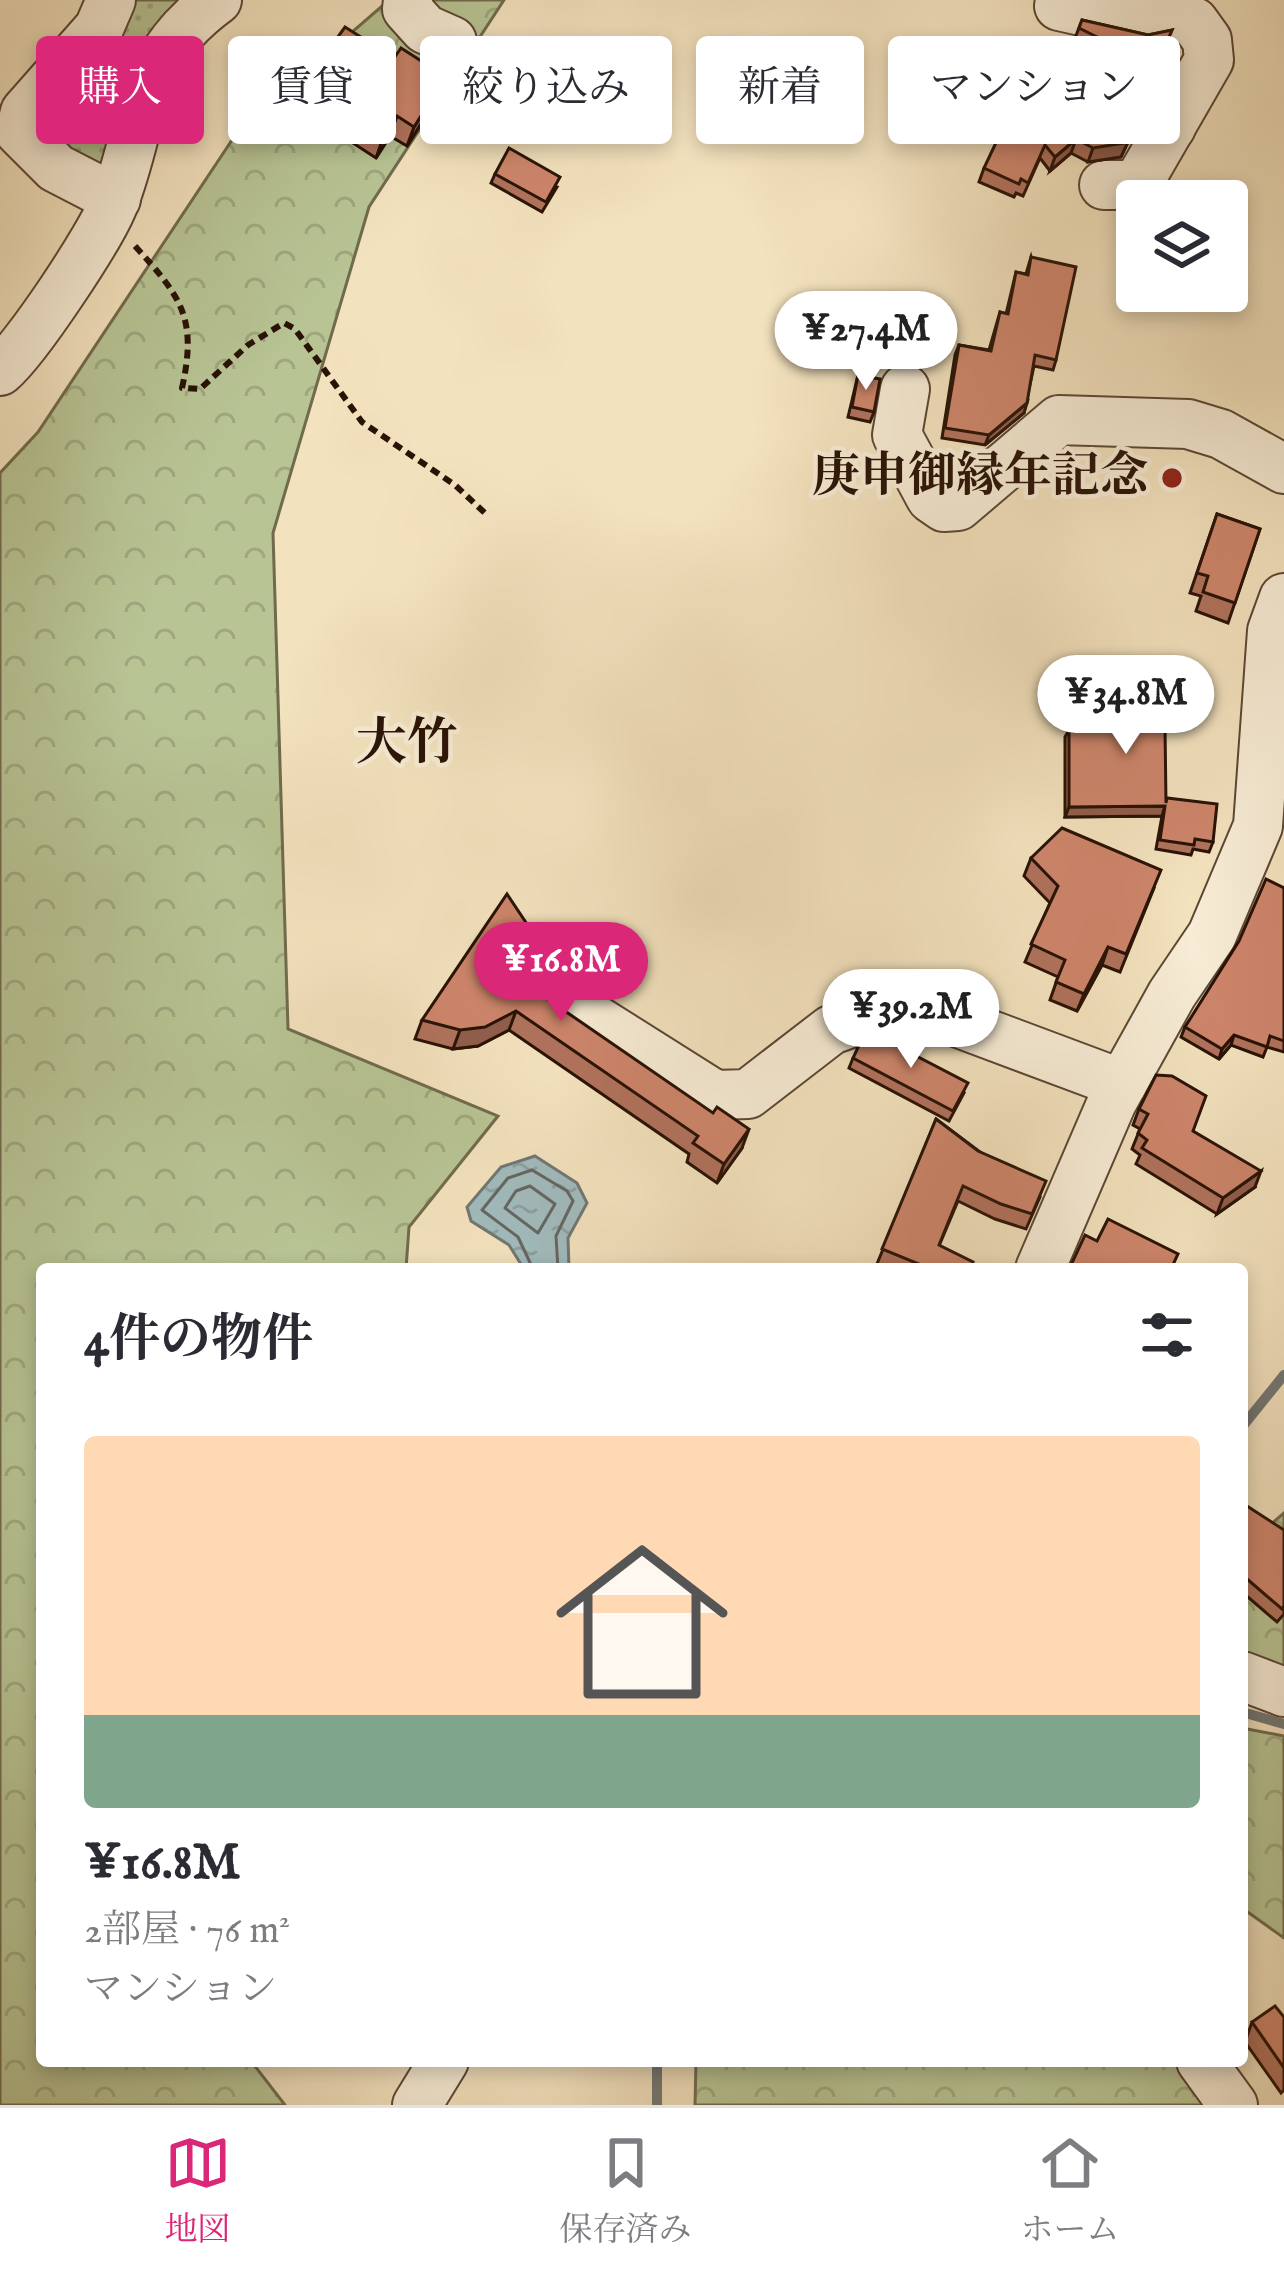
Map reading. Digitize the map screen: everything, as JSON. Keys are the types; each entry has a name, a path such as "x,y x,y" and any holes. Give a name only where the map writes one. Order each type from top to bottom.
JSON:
{"street":[{"path":"111,0 99,28 25,112 20,132 56,168 112,208"},
{"path":"0,371 112,208 144,91 171,42 217,0"},
{"path":"407,0 407,9 425,29 441,36"},
{"path":"1115,0 1193,22 1207,40 1209,60 1180,111"},
{"path":"1059,6 1207,40"},
{"path":"1104,184 1137,185 1161,144"},
{"path":"905,389 897,435 931,498 944,507 958,506 1059,420 1188,424 1221,434 1284,469"},
{"path":"1043,1263 1122,1084 1172,994 1212,935 1258,826 1272,631 1284,598"},
{"path":"566,1001 715,1095 748,1094 831,1030 872,1015 940,1016 1122,1084"},
{"path":"1248,1678 1284,1692"},
{"path":"417,2105 440,2067"},
{"path":"1205,2067 1233,2105"}],"path":[{"path":"112,208 173,288 186,315 188,360 182,388 200,389 248,345 284,323 295,329 362,422 455,485 486,514"}],"green space":[{"path":"125,0 183,0 167,36 101,36"},
{"path":"389,0 504,0 481,36 420,36 420,129 369,207 273,533 288,1029 498,1116 409,1227 406,1263 36,1263 36,2067 256,2067 285,2105 0,2105 0,473 38,432 229,144 396,144 396,36 348,36"},
{"path":"47,144 117,144 102,177"},
{"path":"1284,1513 1284,1679 1248,1676 1248,1544"},
{"path":"1248,1729 1284,1736 1284,1938 1248,1912"},
{"path":"696,2067 1178,2067 1206,2105 695,2105"}],"water":[{"path":"535,1156 577,1183 587,1203 568,1238 569,1263 520,1263 509,1245 471,1221 467,1207 501,1167"}],"building":[{"path":"1082,20 1148,35 1172,30 1169,36 1095,36 1079,28"},
{"path":"345,27 359,36 338,36"},
{"path":"401,48 420,60 420,117 414,127 397,116 396,55"},
{"path":"995,144 1070,144 1055,157 1045,145 1028,183 1021,179 1019,184 984,168"},
{"path":"509,148 560,177 546,202 495,174"},
{"path":"1031,257 1076,267 1056,360 1035,355 1027,403 989,435 945,428 959,345 991,351 1000,312 1008,314 1016,272 1028,275"},
{"path":"858,375 880,379 874,412 852,407"},
{"path":"1217,514 1260,529 1235,603 1203,592 1208,576 1197,573"},
{"path":"1080,662 1115,666 1113,685 1141,684 1146,720 1157,720 1157,727 1165,727 1166,803 1167,798 1217,804 1213,842 1195,839 1194,845 1160,840 1165,806 1069,807 1069,727 1073,727"},
{"path":"1062,828 1161,870 1126,954 1108,947 1084,994 1056,982 1065,960 1031,944 1058,886 1031,858"},
{"path":"1266,879 1284,888 1284,1041 1270,1036 1267,1047 1234,1035 1222,1049 1185,1027 1239,941"},
{"path":"507,894 533,933 537,957 533,989 713,1113 717,1107 749,1129 724,1164 693,1143 698,1136 516,1011 485,1027 460,1030 422,1020"},
{"path":"876,1035 968,1083 953,1111 853,1058 861,1041"},
{"path":"1156,1075 1172,1076 1206,1096 1193,1131 1261,1171 1223,1198 1142,1148 1147,1140 1138,1133 1148,1114 1139,1109"},
{"path":"936,1119 978,1151 1046,1181 1032,1214 963,1186 939,1245 973,1263 917,1263 882,1249"},
{"path":"1108,1219 1178,1254 1174,1263 1072,1263 1085,1235 1097,1241"},
{"path":"1248,1507 1284,1530 1282,1609 1248,1580"},
{"path":"1275,2006 1284,2017 1284,2068 1252,2022"}],"waterway":[{"path":"1248,1420 1284,1375"},
{"path":"1248,1714 1284,1724"},
{"path":"657,2067 657,2105"}],"place":[{"name":"庚申御縁年記念","path":"1172,478"}],"district":[{"name":"大竹","path":"407,745"}]}
